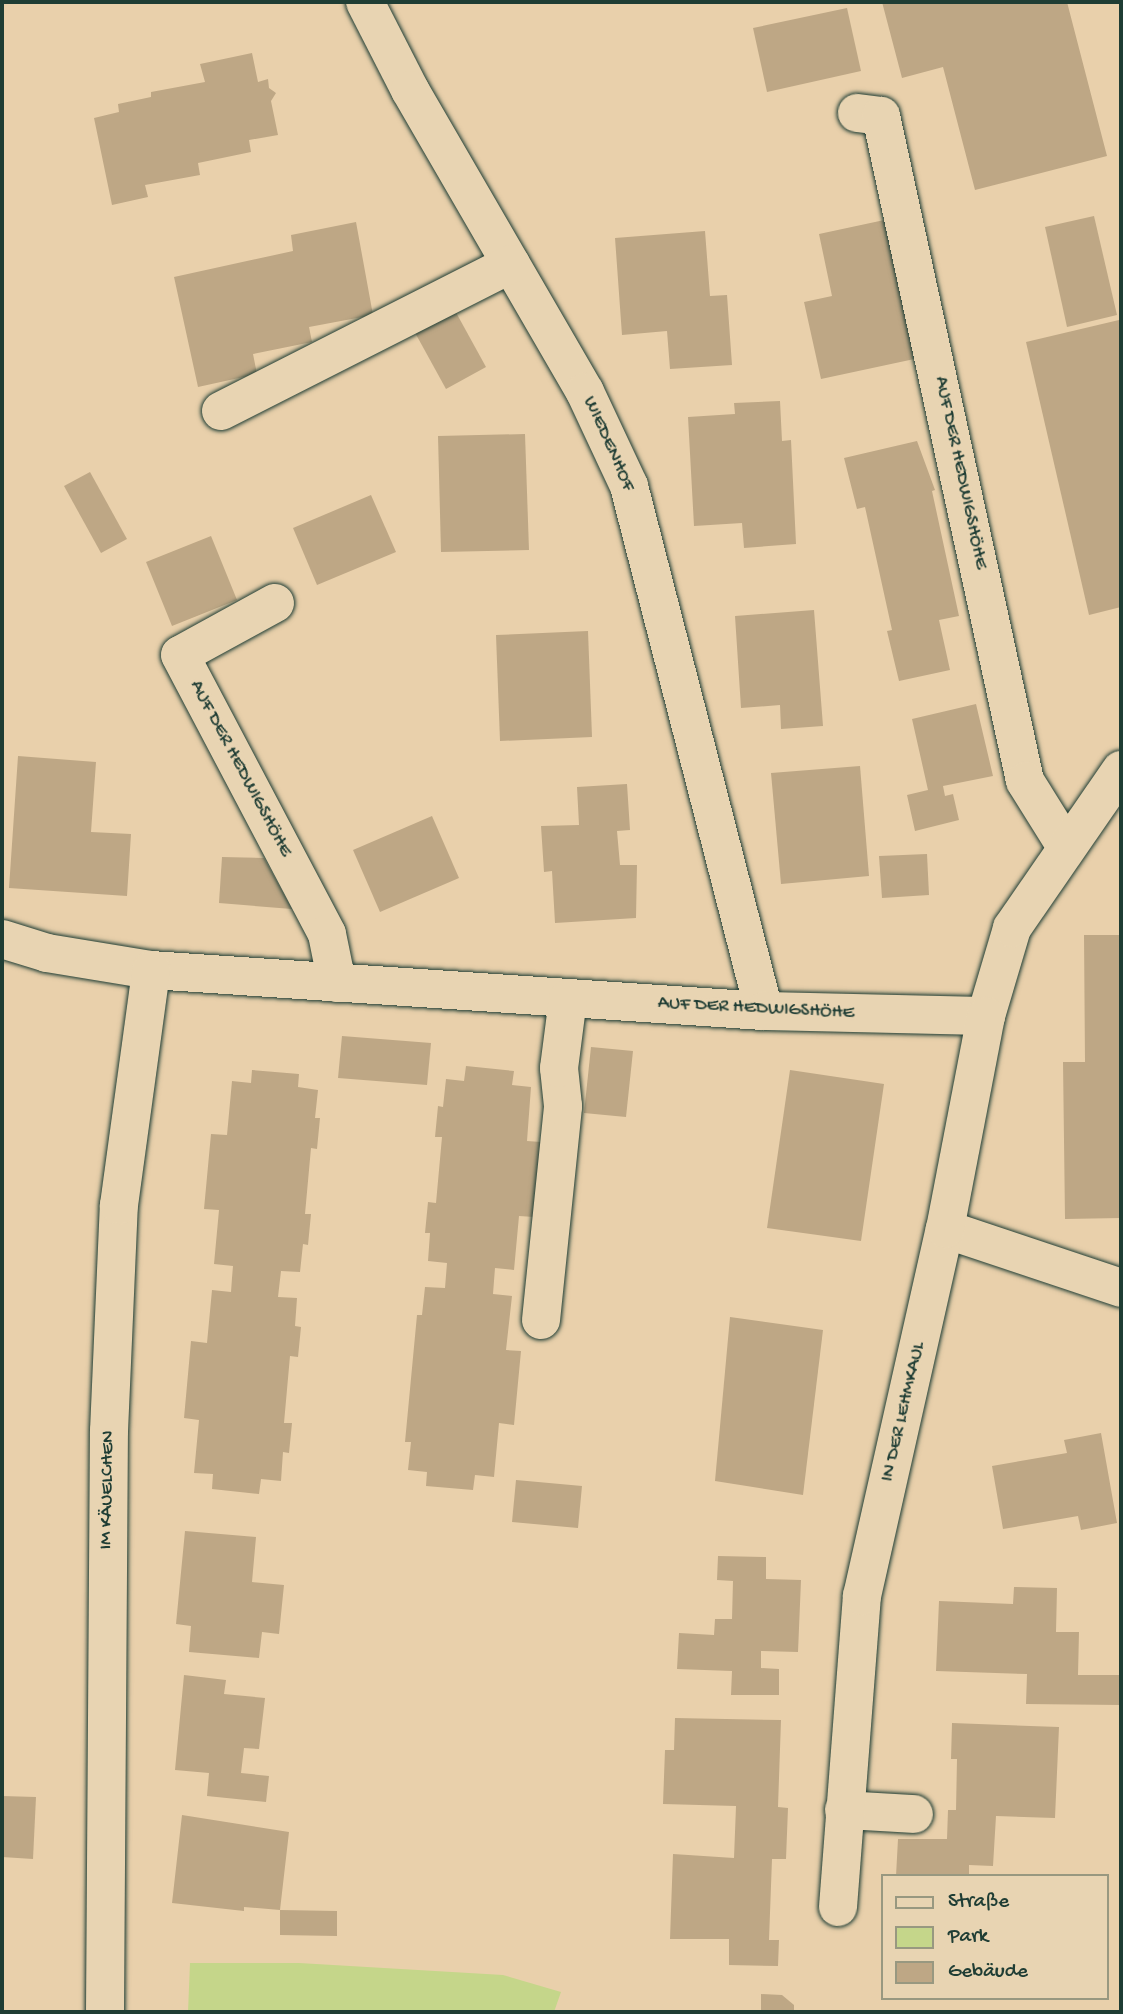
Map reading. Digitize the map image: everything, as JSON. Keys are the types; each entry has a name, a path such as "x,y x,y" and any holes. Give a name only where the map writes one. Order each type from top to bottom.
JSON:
{"street":[{"name":"WIEDENHOF","path":"365,2 585,391 629,486 764,1012"},
{"name":"AUF DER HEDWIGSHÖHE","path":"857,113 881,116 1025,781 1065,845"},
{"path":"221,411 511,264"},
{"name":"AUF DER HEDWIGSHÖHE","path":"275,603 180,655 327,934 337,983"},
{"path":"986,1016 1012,928 1065,845 1121,770"},
{"name":"AUF DER HEDWIGSHÖHE","path":"2,939 47,953 150,970 764,1012 986,1016"},
{"name":"IM KÄUELCHEN","path":"105,2012 109,1418 119,1205 150,970"},
{"path":"541,1320 563,1106 559,1068 568,999"},
{"name":"IN DER LEHMKAUL","path":"838,1907 862,1596 945,1229 986,1016"},
{"path":"945,1229 1121,1287"},
{"path":"844,1810 915,1814"}],"green space":[{"path":"190,1963 299,1963 503,1975 561,1992 554,2012 188,2012"}],"building":[{"path":"882,2 1067,2 1107,156 975,190 943,67 902,78"},
{"path":"847,8 861,71 767,92 753,28"},
{"path":"252,53 258,82 268,79 269,88 276,93 271,101 278,135 249,140 251,152 198,163 200,175 145,185 148,197 112,205 94,118 119,112 118,104 151,97 151,92 205,82 200,64"},
{"path":"1094,216 1117,315 1067,327 1045,227"},
{"path":"889,219 919,358 821,379 804,302 832,296 819,234"},
{"path":"356,222 373,315 309,327 312,342 253,354 257,374 198,387 174,277 293,251 291,235"},
{"path":"705,231 710,296 727,295 732,365 670,369 667,331 622,335 615,238"},
{"path":"453,307 486,367 446,389 413,329"},
{"path":"1119,320 1121,607 1089,615 1026,342"},
{"path":"780,401 782,441 791,440 796,544 744,548 742,523 694,526 688,417 735,414 734,403"},
{"path":"525,434 529,550 441,552 438,436"},
{"path":"917,441 935,490 932,491 959,616 939,620 950,670 899,681 887,631 892,630 865,507 857,509 844,458"},
{"path":"90,472 127,539 101,553 64,486"},
{"path":"371,495 396,552 317,585 293,528"},
{"path":"211,536 237,600 172,626 146,562"},
{"path":"814,610 823,726 781,729 780,705 741,708 735,616"},
{"path":"588,631 592,737 500,741 496,635"},
{"path":"976,704 993,776 943,786 945,796 953,794 959,820 915,831 907,795 928,790 912,719"},
{"path":"18,756 96,762 91,832 131,834 127,896 9,888"},
{"path":"860,766 869,876 781,884 771,773"},
{"path":"627,784 630,830 617,831 620,865 637,865 636,918 555,923 552,871 544,872 541,826 579,825 577,787"},
{"path":"432,816 459,878 380,912 353,850"},
{"path":"927,854 929,895 882,898 879,856"},
{"path":"222,857 264,858 292,909 219,903"},
{"path":"1084,935 1121,935 1121,1218 1065,1219 1063,1062 1085,1062"},
{"path":"342,1036 431,1043 427,1085 338,1078"},
{"path":"591,1047 633,1051 626,1117 584,1113"},
{"path":"466,1066 514,1071 512,1085 531,1087 527,1141 541,1142 534,1217 519,1216 514,1270 495,1268 493,1294 512,1296 506,1350 521,1351 514,1425 499,1423 494,1477 475,1475 473,1490 426,1486 427,1472 408,1470 411,1442 405,1442 417,1315 422,1315 425,1287 445,1288 447,1263 428,1261 430,1233 425,1233 428,1202 436,1203 442,1137 435,1137 438,1106 443,1107 446,1079 464,1081"},
{"path":"252,1070 299,1074 298,1087 318,1090 315,1118 320,1118 317,1149 311,1148 305,1214 311,1214 308,1245 303,1244 300,1272 281,1271 278,1297 297,1298 295,1326 301,1327 298,1357 290,1356 284,1423 292,1423 289,1453 283,1452 281,1481 261,1479 259,1494 212,1489 213,1474 194,1473 199,1420 184,1418 191,1341 207,1343 212,1290 231,1292 233,1266 214,1264 219,1210 204,1209 211,1134 227,1135 232,1081 251,1083"},
{"path":"790,1070 884,1084 861,1241 767,1228"},
{"path":"730,1317 823,1330 803,1495 715,1481"},
{"path":"1101,1433 1117,1523 1081,1530 1078,1516 1003,1529 992,1466 1067,1453 1064,1440"},
{"path":"516,1480 582,1486 578,1528 512,1522"},
{"path":"185,1531 256,1537 252,1582 284,1585 279,1634 262,1632 259,1658 189,1652 191,1626 176,1624"},
{"path":"718,1556 766,1557 766,1579 801,1580 798,1652 761,1651 761,1668 779,1669 779,1695 731,1695 732,1671 677,1669 679,1633 714,1635 715,1619 732,1619 733,1581 717,1580"},
{"path":"1014,1587 1057,1588 1056,1632 1079,1632 1078,1675 1121,1675 1121,1705 1026,1704 1027,1674 936,1671 939,1601 1013,1604"},
{"path":"184,1675 226,1680 224,1694 265,1698 259,1749 244,1748 241,1773 269,1776 266,1802 207,1796 209,1773 175,1770"},
{"path":"675,1718 781,1720 778,1807 788,1808 786,1859 772,1859 769,1940 779,1940 778,1966 729,1965 729,1939 670,1939 673,1854 734,1858 736,1806 663,1804 665,1750 674,1750"},
{"path":"952,1723 1059,1727 1055,1818 996,1816 993,1866 969,1865 969,1874 896,1874 898,1839 947,1839 948,1810 956,1810 957,1759 951,1759"},
{"path":"2,1796 36,1797 33,1859 2,1857"},
{"path":"182,1815 289,1832 280,1910 244,1907 244,1911 172,1903"},
{"path":"280,1910 337,1911 337,1936 280,1935"},
{"path":"761,1994 782,1995 794,2005 794,2012 761,2012"}]}
